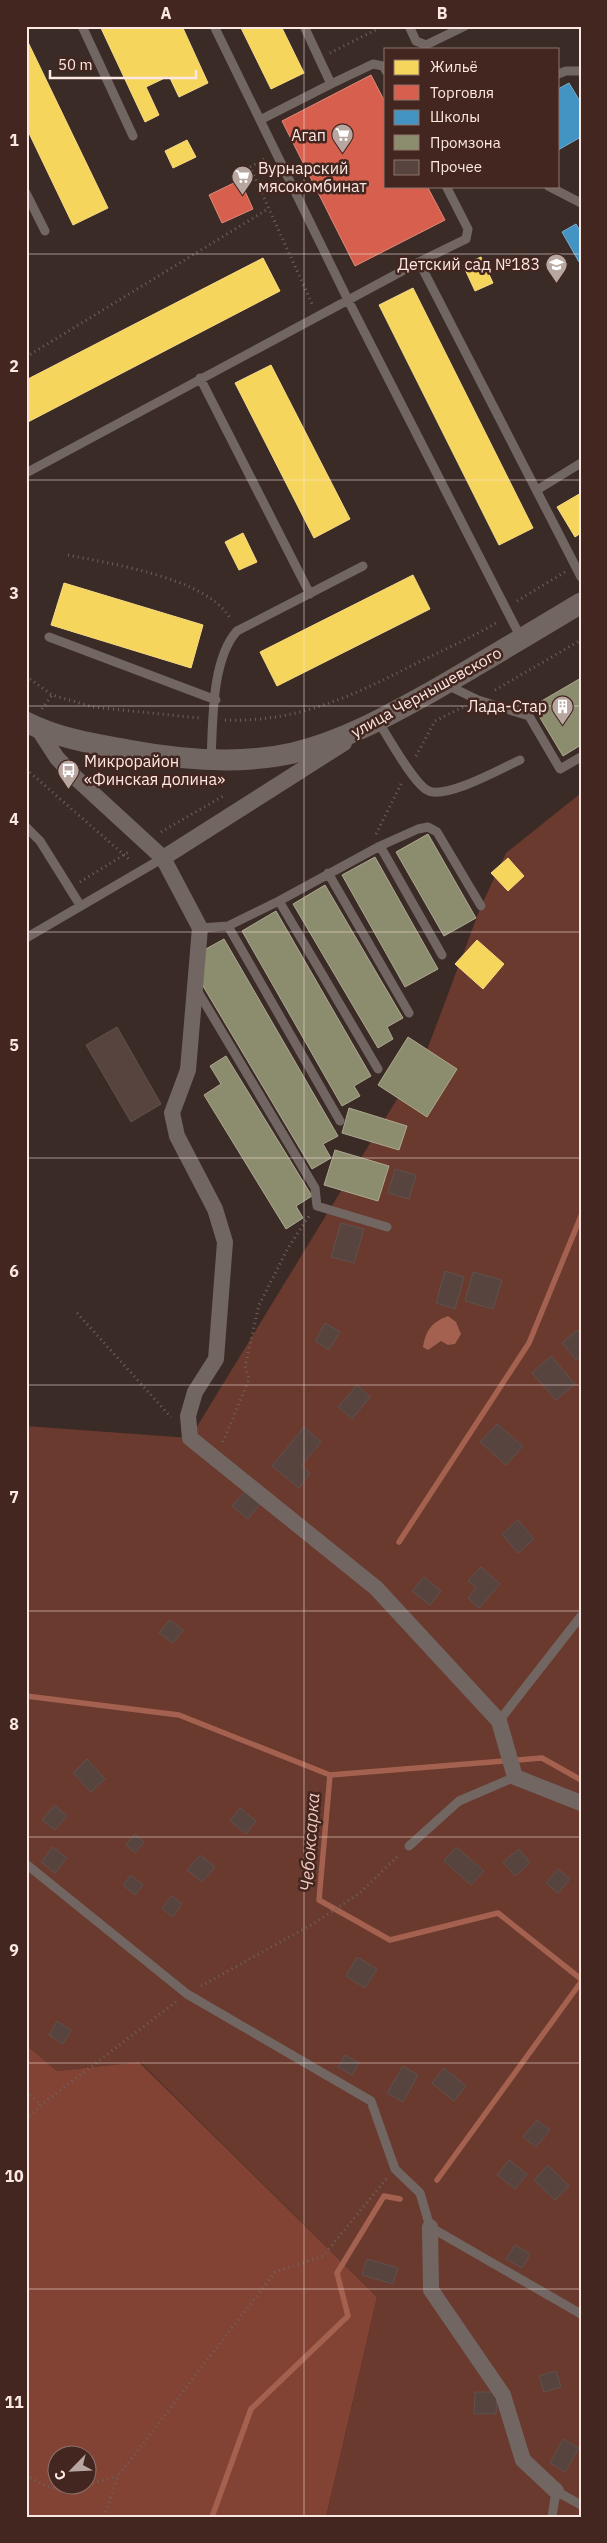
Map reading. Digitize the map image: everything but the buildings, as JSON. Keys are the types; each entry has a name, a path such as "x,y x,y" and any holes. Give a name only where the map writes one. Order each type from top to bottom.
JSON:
{"street":[{"name":"улица Чернышевского","path":"35,719 93,744 146,754 211,760 252,758 292,753 326,744 373,724 581,604"},
{"path":"35,719 63,764 163,858 200,928 188,1070 172,1113 177,1136 215,1209 225,1242 216,1359 195,1392 188,1416 190,1438 376,1588 499,1720 514,1777 581,1803"},
{"path":"163,858 373,724"},
{"path":"430,2227 431,2290 503,2395 523,2460 556,2491"}],"lane":[{"path":"82,26 133,136"},
{"path":"214,26 348,300 522,639"},
{"path":"304,26 331,84"},
{"path":"409,26 416,41 426,45 464,26"},
{"path":"260,120 373,64 384,68"},
{"path":"560,73 566,71 581,71"},
{"path":"26,473 200,378 466,239 468,229 447,188"},
{"path":"552,188 581,203"},
{"path":"26,193 45,231"},
{"path":"419,262 581,577"},
{"path":"200,378 310,594"},
{"path":"536,490 581,463"},
{"path":"211,760 221,658 228,642 237,632 364,566"},
{"path":"49,637 216,700"},
{"path":"444,684 478,700 529,716 560,769 581,757"},
{"path":"373,724 426,790 435,793 452,790 520,760"},
{"path":"26,827 40,841 80,905"},
{"path":"200,928 228,926 279,901 380,846 418,829 428,827 438,832 481,906"},
{"path":"380,846 442,955"},
{"path":"26,938 163,858"},
{"path":"328,873 410,1013"},
{"path":"279,901 378,1069"},
{"path":"228,926 340,1121"},
{"path":"194,986 315,1188 317,1206 387,1227"},
{"path":"499,1720 581,1616"},
{"path":"408,1846 459,1801 514,1777"},
{"path":"26,1864 187,1994 371,2100 395,2169 420,2193 430,2227 581,2314"},
{"path":"552,2517 556,2491 581,2505"}],"path":[{"path":"319,58 383,26"},
{"path":"276,152 250,167 318,318"},
{"path":"26,356 268,209"},
{"path":"68,555 141,570 194,589 217,602 227,613 237,632"},
{"path":"26,676 52,694 93,707 214,720 254,722 308,711 354,695 497,623 520,598 575,566"},
{"path":"380,846 375,832 435,721 478,700 581,640"},
{"path":"35,719 52,694"},
{"path":"26,770 142,870"},
{"path":"69,889 145,841 228,794"},
{"path":"216,1459 249,1379 245,1366 259,1305 288,1248 317,1206"},
{"path":"77,1313 190,1438"},
{"path":"26,2120 41,2105 187,1994 311,1925 360,1893 408,1846"},
{"path":"26,2092 41,2105"},
{"path":"104,2517 118,2476 274,2272 323,2256 395,2169"},
{"path":"26,2475 48,2488"},
{"path":"98,2482 118,2476"}],"shaded area":[{"path":"581,793 581,2517 326,2517 377,2297 140,2062 57,2071 26,2045 26,1426 190,1438 427,1050 481,906 506,853"},
{"path":"448,1316 456,1322 461,1334 455,1344 448,1345 441,1341 428,1350 423,1347 431,1327"},
{"path":"26,2045 57,2071 139,2062 377,2297 326,2517 26,2517"}],"waterway":[{"path":"399,1542 529,1343 581,1216"},
{"name":"Чебоксарка","path":"26,1696 179,1715 330,1775 319,1900 390,1940 498,1913 581,1979"},
{"path":"330,1775 542,1758 581,1780"},
{"path":"437,2180 581,1982"},
{"path":"212,2517 251,2409 348,2316 337,2273 384,2196 400,2199"}],"place":[{"name":"Агап","path":"342,154"},
{"name":"Вурнарский мясокомбинат","path":"242,196"},
{"name":"Детский сад №183","path":"556,283"},
{"name":"Лада-Стар","path":"563,725"},
{"name":"Микрорайон «Финская долина»","path":"68,789"}]}
